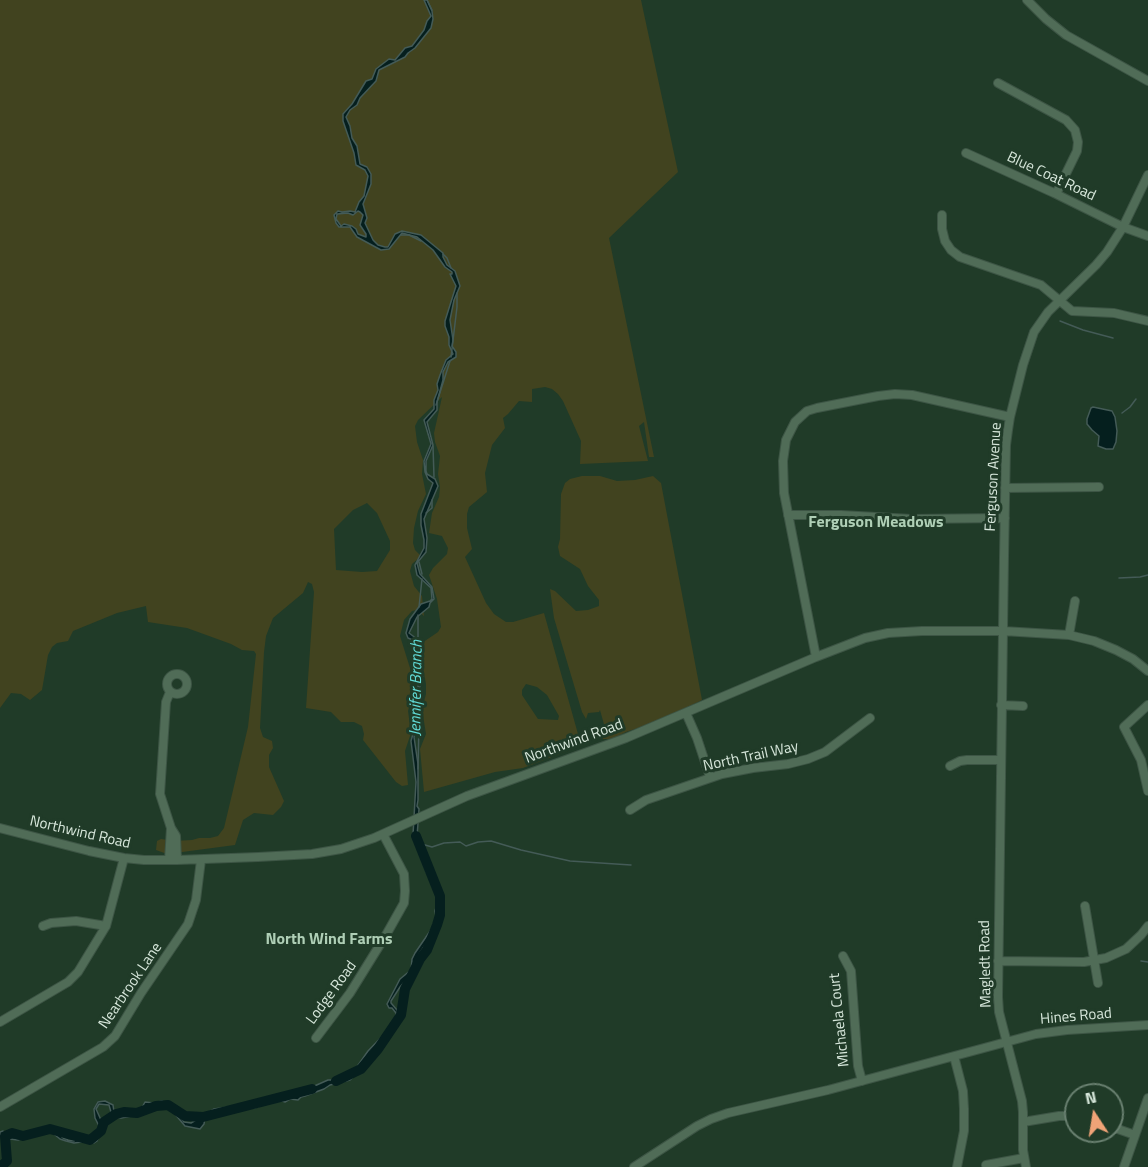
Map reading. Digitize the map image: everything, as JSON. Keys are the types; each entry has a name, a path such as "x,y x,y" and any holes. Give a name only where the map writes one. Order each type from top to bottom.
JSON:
{"street":[{"path":"1027,0 1066,35 1148,81"},
{"path":"998,83 1066,120 1074,130 1078,142 1077,151 1056,194"},
{"name":"Blue Coat Road","path":"966,153 1123,227 1148,236"},
{"name":"Ferguson Avenue","path":"1003,631 1006,445 1010,417 1023,365 1034,332 1048,312 1107,252 1123,227 1148,175"},
{"path":"942,215 945,241 955,253 1041,285 1068,308 1077,312 1114,313 1148,321"},
{"path":"816,657 784,493 783,461 786,440 795,422 807,411 830,404 895,394 912,395 1010,417"},
{"path":"1005,488 1099,487"},
{"path":"788,515 911,519 1005,518"},
{"path":"1069,635 1075,601"},
{"name":"Northwind Road","path":"0,828 124,858 201,860 317,853 350,847 482,790 599,749 816,657 865,638 888,633 1003,631 1069,635 1094,641 1116,650 1133,659 1148,671"},
{"name":"Magledt Road","path":"1003,631 999,1007 1020,1088 1025,1162"},
{"path":"171,692 166,702 160,794 171,828 169,837 173,860"},
{"path":"1001,705 1023,706"},
{"path":"1148,705 1124,727 1141,759 1148,791"},
{"path":"686,713 710,777"},
{"name":"North Trail Way","path":"630,810 646,800 710,777 808,759 825,752 870,718"},
{"path":"950,766 967,760 1000,760"},
{"name":"Lodge Road","path":"316,1038 347,998 404,903 404,874 382,834"},
{"path":"0,1022 74,978 106,926 124,858"},
{"name":"Nearbrook Lane","path":"0,1107 99,1050 116,1036 141,993 188,924 196,900 201,860"},
{"path":"1085,906 1098,983"},
{"path":"43,926 76,921 106,926"},
{"path":"998,961 1094,961 1126,949 1148,926"},
{"name":"Michaela Court","path":"843,956 851,971 858,1066 862,1081"},
{"name":"Hines Road","path":"1007,1042 1057,1031 1148,1025"},
{"path":"634,1167 711,1119 1007,1042"},
{"path":"954,1056 963,1090 964,1109 964,1131 957,1167"},
{"path":"1124,1167 1147,1102"},
{"path":"1023,1122 1064,1116"},
{"path":"1124,1131 1135,1135"},
{"path":"986,1165 1025,1162"}],"green space":[{"path":"0,0 641,0 678,172 609,238 654,457 649,457 644,422 639,426 648,461 580,464 581,441 563,401 552,389 545,387 532,389 532,402 519,401 503,418 505,428 492,445 485,473 487,492 469,507 467,514 467,528 472,549 465,557 486,603 494,614 506,622 513,622 544,613 578,734 578,747 523,768 495,772 424,792 420,749 426,734 422,709 426,684 419,645 438,632 441,627 437,599 429,575 447,554 448,548 442,536 429,533 440,487 438,474 440,456 434,433 442,397 418,420 415,426 423,460 422,474 426,494 418,511 414,528 413,543 415,550 421,556 412,564 410,571 414,586 422,596 424,616 417,610 412,611 404,620 400,636 410,668 412,685 408,711 411,733 405,751 408,785 402,786 396,782 363,740 362,726 354,722 341,722 331,712 306,708 314,592 312,584 308,582 303,593 273,618 266,636 264,652 260,728 263,737 272,741 269,767 284,801 273,815 254,813 243,820 235,845 167,854 156,850 157,841 161,839 174,841 210,838 218,836 224,828 248,727 256,654 254,651 242,650 187,628 148,622 146,606 117,613 73,631 68,641 57,643 52,647 48,655 42,690 30,700 21,694 11,693 0,708","holes":["367,503 377,513 390,541 390,550 377,571 336,570 334,529 353,510","526,684 537,687 547,695 559,716 558,720 538,719 522,695"]},
{"path":"582,476 600,476 617,481 653,476 661,483 702,700 662,720 612,739 600,739 610,733 605,728 600,710 588,713 586,719 582,712 554,618 550,589 576,611 599,606 599,600 588,586 580,569 560,556 558,547 561,494 565,483"}],"water":[{"name":"Jennifer Branch","path":"424,0 427,0 432,11 431,28 405,57 379,70 376,81 346,117 352,138 357,146 360,164 367,167 371,174 371,184 363,204 367,218 365,223 373,240 378,245 388,247 395,234 402,231 421,235 443,253 447,265 455,271 460,286 454,300 450,320 452,346 456,357 448,362 443,372 437,410 427,422 433,445 426,461 426,471 435,479 438,486 424,519 427,538 426,552 417,563 420,574 432,587 434,599 429,607 417,617 409,633 417,639 421,655 420,663 423,674 423,681 417,692 420,700 421,720 414,737 418,764 417,837 428,872 436,881 441,893 439,921 419,954 418,962 412,973 391,1001 398,1015 395,1028 379,1042 368,1055 364,1067 350,1080 330,1085 298,1100 290,1099 285,1102 279,1100 254,1108 213,1112 205,1118 200,1129 185,1126 169,1107 162,1103 138,1115 121,1118 113,1116 109,1105 99,1104 96,1109 103,1127 94,1143 66,1141 49,1130 18,1140 10,1139 4,1133 0,1136 0,1132 3,1131 12,1137 19,1138 46,1126 68,1140 74,1141 79,1137 88,1138 99,1133 100,1128 94,1109 98,1102 105,1101 113,1105 114,1112 122,1117 139,1113 145,1102 162,1101 173,1107 184,1122 191,1123 214,1109 293,1094 328,1080 352,1074 368,1051 396,1022 396,1013 387,1004 400,979 411,970 415,953 437,921 435,911 440,893 427,874 413,835 416,782 411,741 418,716 415,694 422,678 421,667 415,659 420,655 415,641 408,638 406,633 410,619 421,604 432,599 431,588 417,575 415,565 424,548 421,514 433,483 425,472 424,461 431,444 424,420 434,409 440,375 446,360 453,354 445,321 456,286 450,274 452,272 445,267 433,250 417,237 402,233 389,249 381,250 357,237 350,227 339,227 334,215 338,211 355,212 364,196 368,176 365,170 356,165 343,114 366,81 372,79 376,69 389,59 395,60 405,48 412,46 431,16","holes":["360,212 363,215 360,225 366,237 358,234 352,226 344,224 341,226 336,219 337,214 353,215"]},
{"path":"1093,407 1112,411 1115,417 1117,431 1113,449 1098,446 1099,436 1087,424"}],"waterway":[{"name":"Jennifer Branch","path":"427,0 432,10"},
{"name":"Jennifer Branch","path":"401,235 409,235 421,241"},
{"name":"Jennifer Branch","path":"443,254 451,268"},
{"name":"Jennifer Branch","path":"451,357 457,293"},
{"path":"1060,321 1113,338"},
{"name":"Jennifer Branch","path":"436,405 450,361"},
{"path":"1122,413 1136,399"},
{"name":"Jennifer Branch","path":"433,446 434,477"},
{"name":"Jennifer Branch","path":"426,513 432,508 432,500"},
{"name":"Jennifer Branch","path":"419,562 422,574"},
{"path":"1119,578 1148,575"},
{"name":"Jennifer Branch","path":"419,607 422,579"},
{"name":"Jennifer Branch","path":"418,615 418,646"},
{"name":"Jennifer Branch","path":"418,663 418,694"},
{"name":"Jennifer Branch","path":"418,769 419,723"},
{"name":"Jennifer Branch","path":"336,1081 361,1069 401,1015 405,989 427,950 437,925 440,915 440,896 416,836"},
{"path":"418,843 432,847 444,843 460,842 466,846 491,841 570,861 631,865"},
{"path":"1141,961 1148,962"},
{"name":"Jennifer Branch","path":"0,1167 7,1161 5,1136 12,1133 23,1136 50,1129 90,1140 101,1131 104,1122 124,1112 137,1113 156,1106 168,1105 185,1116 203,1117 312,1089"}],"district":[{"name":"Ferguson Meadows","path":"876,523"},
{"name":"North Wind Farms","path":"329,940"}]}
